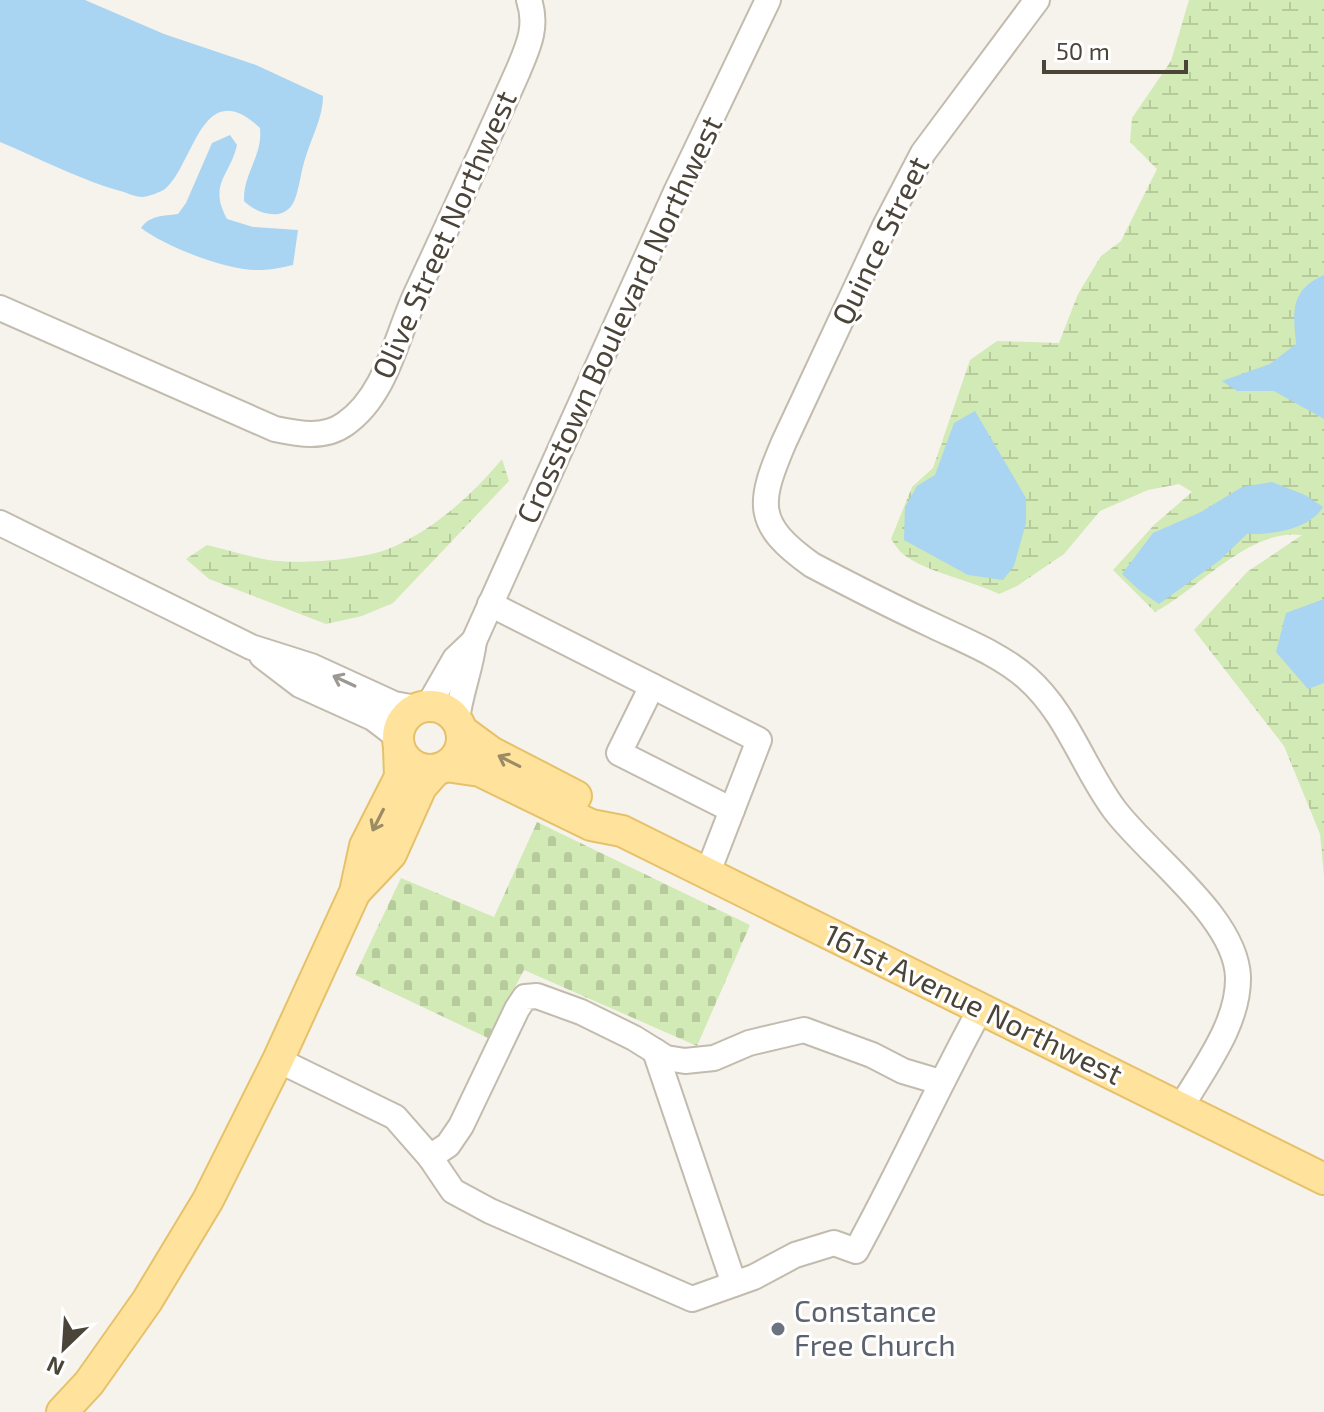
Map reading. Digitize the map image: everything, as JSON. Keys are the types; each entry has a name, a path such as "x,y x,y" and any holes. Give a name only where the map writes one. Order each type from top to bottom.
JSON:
{"main road":[{"path":"62,1412 89,1383 147,1301 208,1200 278,1060 355,892 365,846 400,777 400,725 407,715 422,707 440,707 450,713 459,725 460,751 421,787 391,854 355,892"},
{"name":"161st Avenue Northwest","path":"459,725 491,752 593,804 622,831"},
{"path":"398,742 405,759 414,766 441,768"},
{"name":"161st Avenue Northwest","path":"441,768 480,771 591,825 622,831 1324,1179"}],"street":[{"name":"Olive Street Northwest","path":"0,308 275,429 310,436 343,426 365,407 382,378 415,296 532,38 529,0"},
{"name":"Crosstown Boulevard Northwest","path":"459,725 459,704 471,666 474,641 676,192 768,0"},
{"name":"Quince Street","path":"1037,0 923,153 885,226 784,442 772,471 764,504 771,526 788,548 812,565 982,650 1027,678 1054,708 1113,808 1201,903 1232,951 1238,975 1235,1003 1223,1035 1180,1109"},
{"path":"0,523 251,647 311,666 394,704 422,707"},
{"path":"490,604 759,740 708,872"},
{"name":"Crosstown Boulevard Northwest","path":"422,707 455,659 474,641"},
{"path":"251,647 300,685 373,718 398,742"},
{"path":"652,686 619,753 732,810"},
{"path":"430,1157 448,1145 461,1126 525,997 537,996 581,1012 666,1058 685,1061 714,1058 749,1043 804,1030 872,1055 903,1071 940,1082"},
{"path":"278,1060 395,1117 430,1157 453,1191 465,1198 692,1299 754,1277 795,1255 834,1243 856,1251 940,1082 981,1008"},
{"path":"655,1051 734,1284"}],"green space":[{"path":"1189,0 1324,0 1324,876 1320,834 1284,746 1194,630 1247,572 1302,535 1282,535 1244,550 1155,612 1113,570 1154,525 1192,492 1179,484 1148,490 1100,511 1064,554 1017,586 999,594 912,560 891,539 912,487 933,468 970,360 997,341 1059,343 1078,294 1101,256 1121,241 1157,169 1130,142 1132,118 1171,61"},
{"path":"502,459 509,481 393,603 362,616 326,624 209,579 186,559 207,545 290,562 337,560 382,551 439,520 479,485"},
{"path":"537,822 750,925 697,1046 524,970 488,1038 355,975 401,878 494,917"}],"water":[{"path":"0,0 85,0 164,34 256,65 323,96 319,119 291,207 279,214 271,214 257,210 244,201 246,182 259,147 260,128 240,114 225,111 212,117 165,189 144,197 93,182 0,142"},
{"path":"230,135 237,145 220,188 227,219 253,227 298,230 293,265 248,270 216,263 182,250 141,228 153,218 178,214 186,203 212,143"},
{"path":"1324,275 1324,419 1274,391 1237,391 1222,381 1270,364 1296,344 1294,321 1299,295 1305,287"},
{"path":"975,411 1026,498 1026,523 1014,566 1003,580 968,575 904,540 905,507 917,486 935,475 954,423"},
{"path":"1272,482 1305,495 1323,507 1317,515 1300,525 1279,532 1247,534 1220,560 1159,604 1122,574 1153,533 1201,512 1242,487"},
{"path":"1324,599 1324,683 1308,689 1276,652 1286,613"}],"place":[{"name":"Constance Free Church","path":"778,1329"}]}
